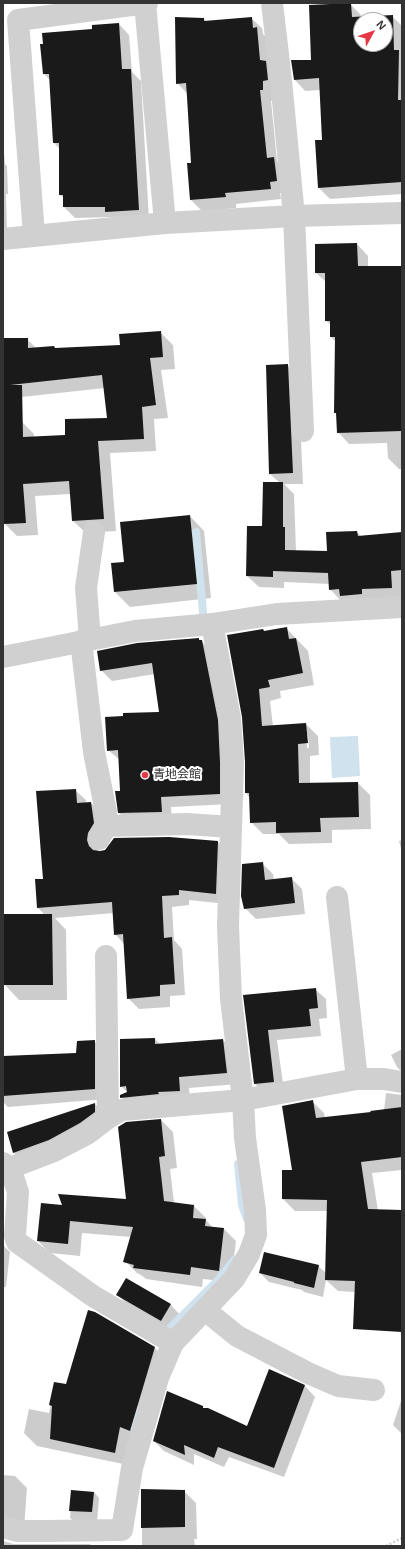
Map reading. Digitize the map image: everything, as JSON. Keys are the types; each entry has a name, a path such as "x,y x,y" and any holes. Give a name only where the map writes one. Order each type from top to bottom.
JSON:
{"street":[{"path":"34,235 18,20 146,3 165,224"},
{"path":"272,3 294,216 303,431"},
{"path":"3,239 165,224 294,216 402,213"},
{"path":"94,532 86,588 86,640 94,752 106,812 103,833 187,824 231,827"},
{"path":"3,657 136,630 212,624 277,614 402,607"},
{"path":"3,1527 16,1530 47,1531 122,1530 132,1468 136,1453 158,1378 173,1343 234,1278 248,1254 256,1235 255,1210 245,1138 243,1100 231,1000 228,926 233,763 230,718 212,624"},
{"path":"337,897 357,1079"},
{"path":"106,956 108,1118"},
{"path":"173,1343 93,1296 17,1242 15,1236 18,1192 6,1166 54,1151 87,1134 108,1118 122,1110 243,1100 357,1079 384,1079 402,1082"},
{"path":"205,1310 237,1336 308,1373 338,1386 374,1390"}],"path":[{"path":"386,1546 402,1538"}],"water":[{"path":"358,736 360,776 332,778 330,737"}],"building":[{"path":"351,3 353,17 353,52 393,52 393,15 394,50 399,50 398,100 402,100 402,182 318,188 315,140 322,140 319,78 294,80 291,60 311,60 309,5"},
{"path":"175,17 204,18 204,21 252,17 253,28 257,27 260,60 266,61 268,80 263,81 263,90 260,90 267,158 274,157 277,181 270,182 271,189 225,193 226,197 190,200 187,163 191,163 186,83 176,84"},
{"path":"119,23 122,69 131,69 139,210 105,212 105,207 63,207 63,195 59,195 59,143 53,143 49,74 43,74 40,44 43,44 42,33 92,29 92,25"},
{"path":"357,243 358,266 402,266 402,431 337,433 336,413 334,413 335,337 330,337 330,321 325,321 325,273 315,273 315,244"},
{"path":"161,331 163,357 150,358 156,405 142,407 144,439 98,441 104,519 72,521 69,481 23,484 26,523 4,524 3,338 28,338 28,348 54,346 55,348 120,345 119,334","holes":["102,375 107,418 65,419 65,435 23,437 22,385 10,385"]},
{"path":"288,364 293,473 269,474 266,365"},
{"path":"263,482 283,482 283,527 285,527 285,550 327,551 326,532 357,531 358,536 402,532 402,570 391,571 392,588 362,589 362,594 340,596 339,589 329,590 328,573 273,571 273,577 246,576 247,526 262,526"},
{"path":"190,515 197,584 114,592 111,563 124,562 120,522"},
{"path":"287,627 289,639 296,638 303,673 268,680 270,687 259,689 262,726 306,723 308,743 298,744 299,783 358,782 359,817 320,818 321,832 276,833 276,822 250,823 249,793 245,793 245,762 242,717 227,635"},
{"path":"199,638 199,640 202,640 218,720 220,794 161,797 162,812 118,813 115,791 120,791 118,750 107,751 105,717 123,716 123,713 159,712 152,663 100,671 97,651 137,643"},
{"path":"76,789 77,803 91,802 94,823 88,833 87,840 89,846 93,850 105,850 114,838 169,837 218,841 216,894 179,890 179,895 162,896 164,938 172,937 175,984 160,985 160,996 127,999 123,934 114,935 112,902 37,908 35,879 43,879 36,791"},
{"path":"263,862 265,880 292,877 295,903 244,909 241,896 242,864"},
{"path":"3,914 52,914 53,985 4,985"},
{"path":"316,988 318,1008 309,1009 311,1026 268,1030 274,1082 254,1084 243,995"},
{"path":"155,1038 155,1044 223,1039 227,1073 179,1077 180,1091 158,1092 159,1094 120,1098 120,1095 127,1092 126,1086 120,1087 120,1039"},
{"path":"95,1040 95,1089 3,1096 3,1056 76,1053 77,1041"},
{"path":"313,1100 316,1118 402,1107 402,1157 361,1162 368,1209 402,1210 402,1332 353,1329 355,1281 325,1280 327,1200 282,1199 282,1170 292,1170 282,1106"},
{"path":"95,1103 95,1112 80,1123 49,1140 13,1153 7,1132"},
{"path":"161,1119 165,1156 159,1157 164,1201 194,1205 193,1218 206,1219 205,1226 224,1228 219,1271 191,1267 190,1275 133,1268 134,1265 123,1262 133,1227 70,1221 68,1244 37,1241 41,1203 62,1205 58,1194 126,1199 118,1127 126,1122"},
{"path":"264,1252 319,1265 314,1288 259,1273"},
{"path":"126,1278 171,1304 161,1321 116,1295"},
{"path":"88,1310 95,1312 155,1347 130,1431 120,1427 115,1453 50,1439 52,1406 49,1405 54,1382 66,1384"},
{"path":"269,1369 305,1385 274,1468 218,1447 214,1458 184,1445 185,1455 153,1441 167,1391 247,1426"},
{"path":"141,1489 185,1490 185,1527 141,1528"},
{"path":"71,1490 94,1492 92,1512 69,1511"}],"waterway":[{"path":"196,532 204,624"},
{"path":"238,1164 242,1205 247,1219"},
{"path":"165,1338 171,1327 219,1279 234,1260"},
{"path":"132,1426 138,1410"}],"place":[{"name":"青地会館","path":"145,775"}]}
